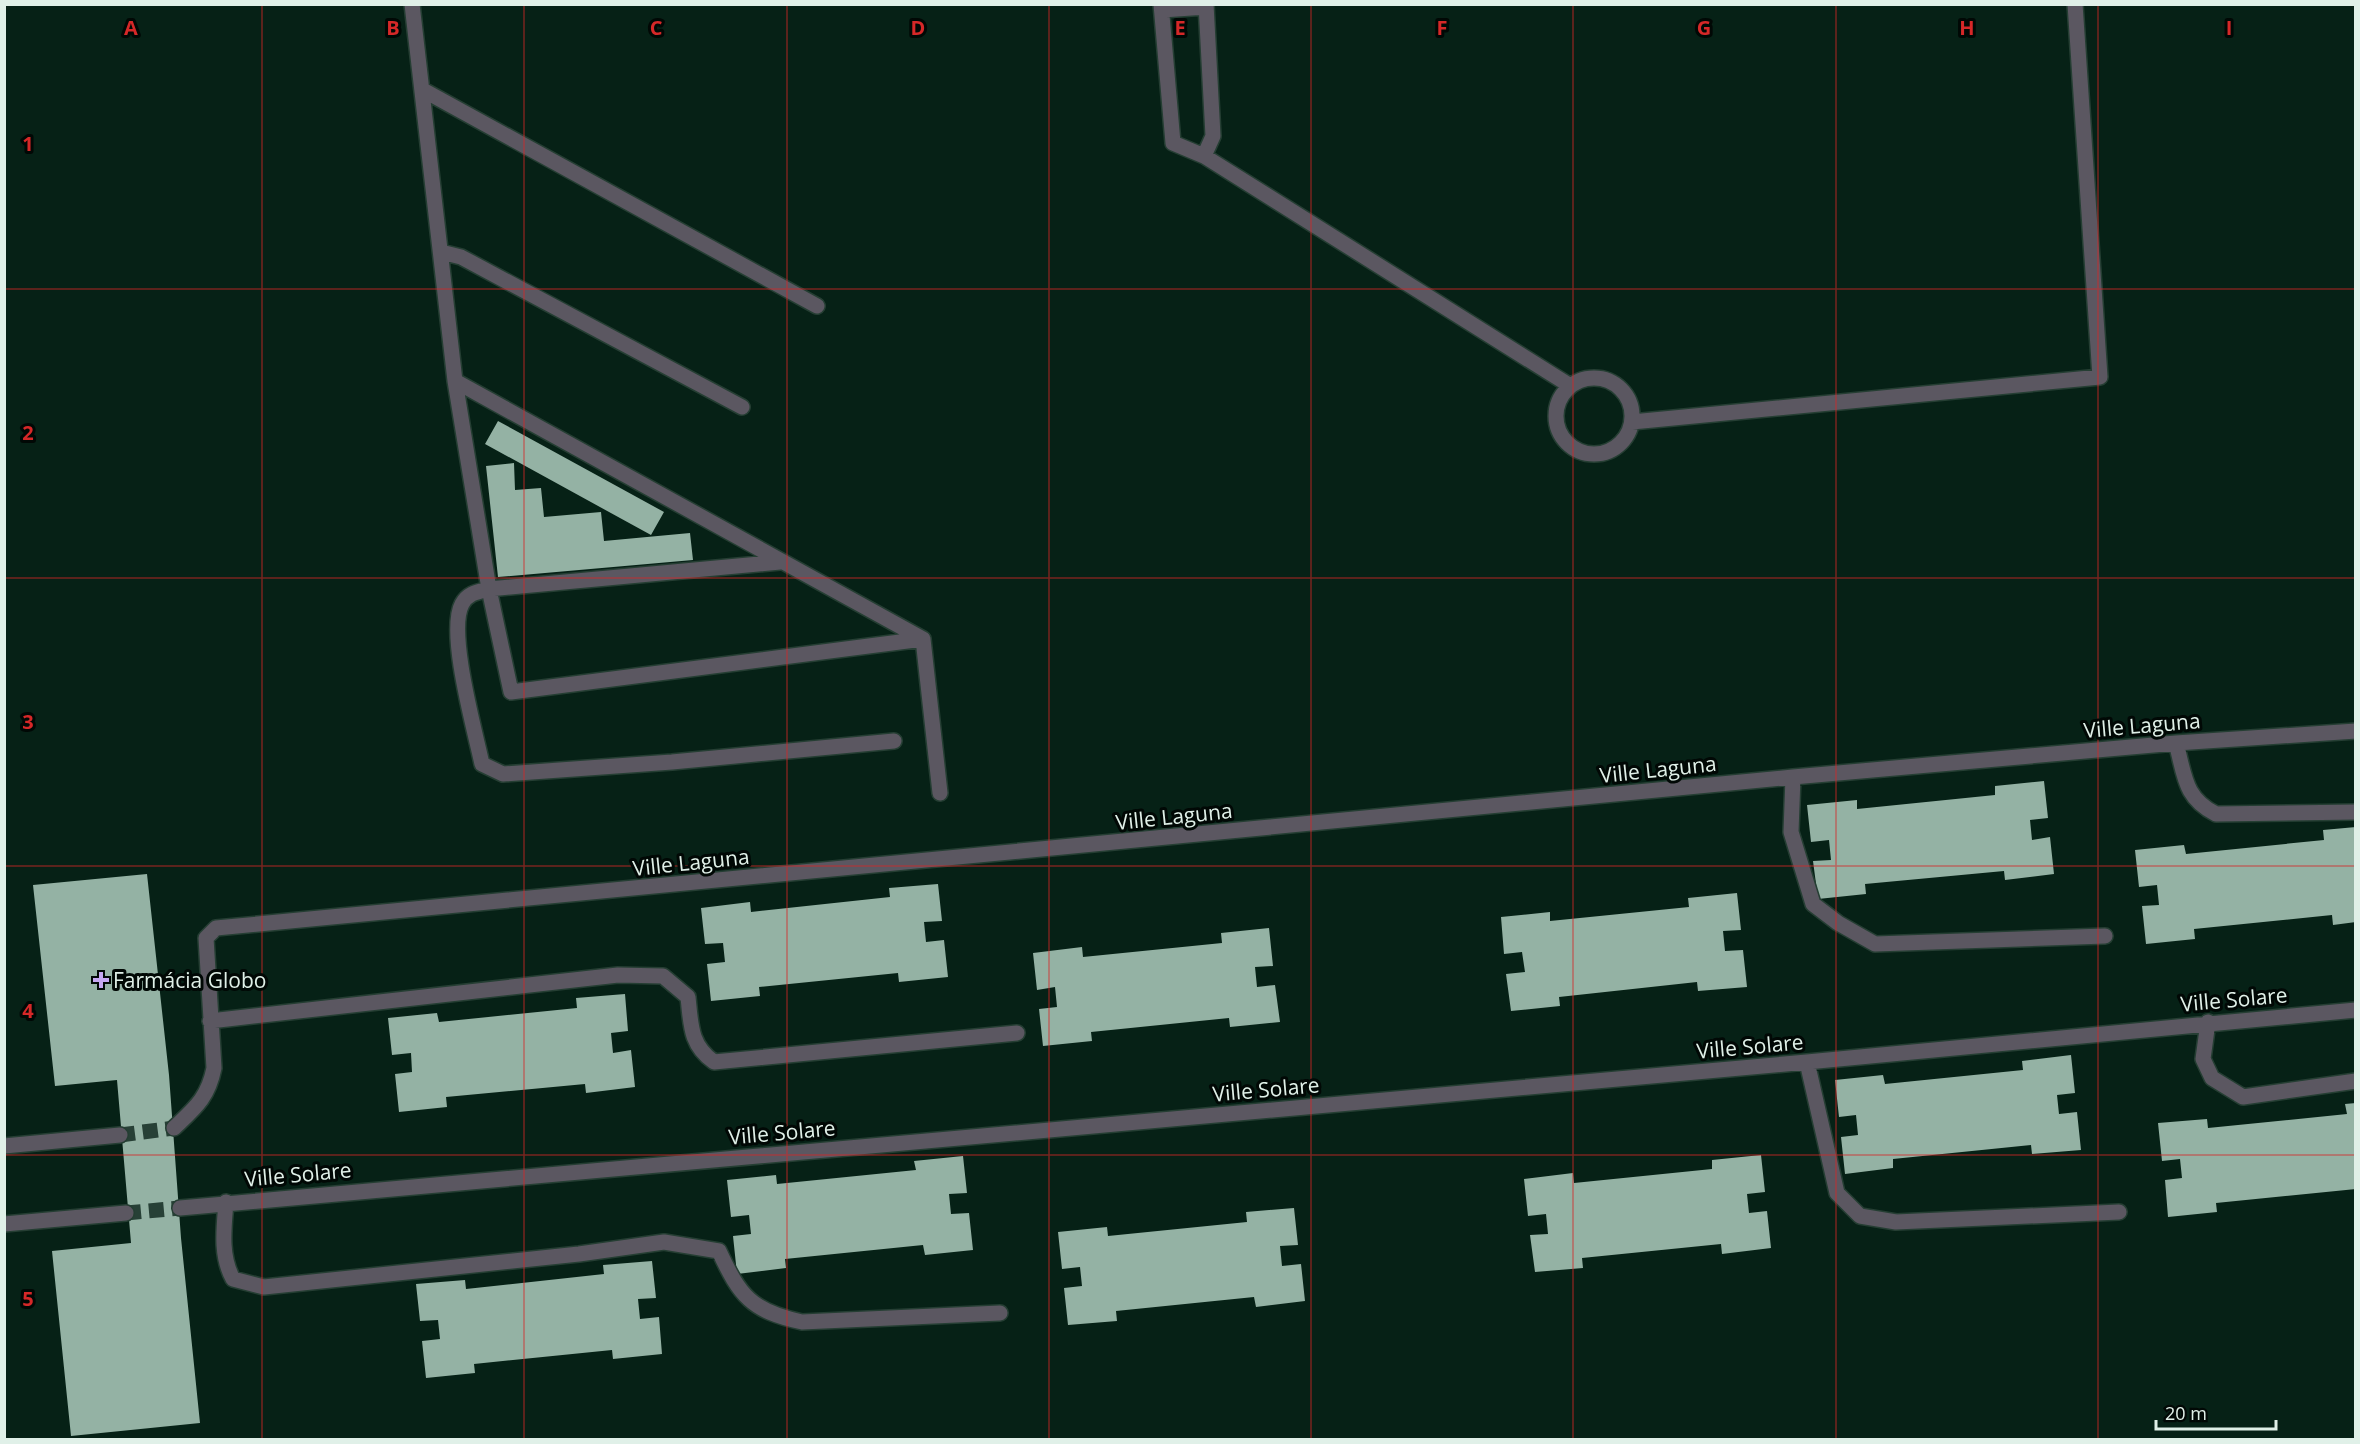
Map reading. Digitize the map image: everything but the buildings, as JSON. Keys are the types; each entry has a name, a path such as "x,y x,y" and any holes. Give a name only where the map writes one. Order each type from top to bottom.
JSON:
{"street":[{"path":"412,4 455,381 489,590 511,692 923,639"},
{"path":"1632,422 2100,377 2075,4"},
{"path":"1204,156 1213,136 1206,6 1161,7 1173,143 1204,156 1569,385"},
{"path":"423,90 817,306"},
{"path":"441,252 461,257 742,407"},
{"path":"1583,378 1599,378 1613,382 1625,392 1631,406 1632,422 1627,436 1617,447 1604,453 1588,454 1574,449 1563,440 1556,425 1555,411 1560,397 1569,385 1583,378"},
{"path":"455,381 923,639"},
{"path":"780,562 489,590 470,594 461,606 457,649 482,764 503,774 672,762 894,741"},
{"path":"923,639 940,793"},
{"name":"Ville Laguna","path":"174,1128 202,1101 210,1087 214,1068 206,938 216,928 1793,777 2176,743 2355,731"},
{"path":"2176,743 2189,794 2201,807 2216,814 2355,812"},
{"path":"1793,777 1791,832 1813,904 1838,923 1875,945 2105,936"},
{"path":"210,1022 618,975 663,976 688,997 691,1026 699,1052 714,1062 1017,1033"},
{"name":"Ville Solare","path":"180,1208 226,1202 1807,1062 2208,1022 2355,1010"},
{"path":"2208,1022 2203,1059 2212,1078 2243,1097 2355,1081"},
{"path":"1807,1062 1837,1193 1860,1216 1896,1222 2119,1212"},
{"path":"4,1146 120,1135"},
{"path":"226,1202 223,1239 227,1268 233,1279 264,1287 579,1254 664,1242 719,1251 736,1288 777,1317 802,1322 1000,1314"},
{"path":"4,1224 126,1213"}],"tunnel":[{"path":"120,1135 174,1128"},
{"path":"126,1213 180,1208"}],"place":[{"name":"Farmácia Globo","path":"101,980"}]}
